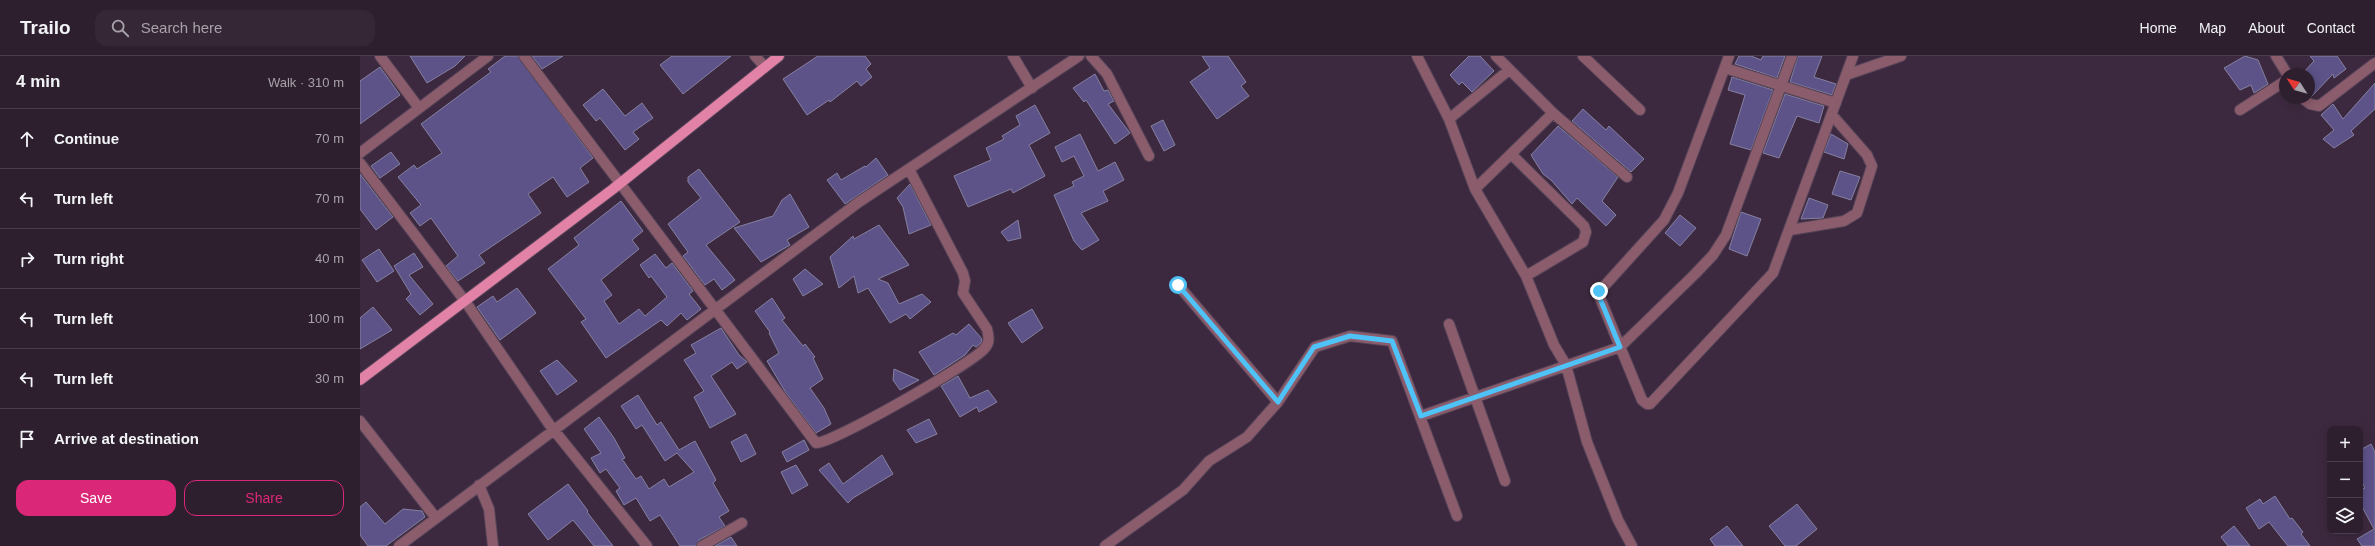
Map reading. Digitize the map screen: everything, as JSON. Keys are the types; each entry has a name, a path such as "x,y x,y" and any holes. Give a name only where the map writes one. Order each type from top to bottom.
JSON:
{"main road":[{"path":"360,380 620,184 779,56"}],"street":[{"path":"380,56 419,108"},
{"path":"360,153 488,56"},
{"path":"524,56 816,443 853,427 911,396 976,357 987,345 989,336 987,330 964,295 963,273 910,169"},
{"path":"755,56 765,67"},
{"path":"1012,56 1032,88"},
{"path":"399,546 553,429 715,311 859,202 1079,56"},
{"path":"1091,56 1107,74 1149,156"},
{"path":"1417,56 1449,119 1475,189 1526,276 1554,345 1566,365 1587,442 1618,520 1632,546"},
{"path":"1496,56 1553,113 1627,177"},
{"path":"1583,56 1640,110"},
{"path":"1729,56 1678,193 1669,212 1599,291 1599,296 1642,400 1650,404 1773,273 1853,56"},
{"path":"1421,416 1620,347 1695,274 1721,244 1726,235 1792,56"},
{"path":"1846,75 1901,56"},
{"path":"2276,56 2283,68"},
{"path":"2310,104 2319,106 2375,63"},
{"path":"1725,68 1836,102"},
{"path":"1449,119 1509,70"},
{"path":"2240,110 2279,85"},
{"path":"1475,189 1553,113"},
{"path":"1790,230 1844,221 1852,218 1860,206 1871,173 1870,161 1832,115"},
{"path":"1511,154 1584,226 1586,232 1583,242 1526,276"},
{"path":"360,163 465,301 553,429 647,546"},
{"path":"1178,285 1278,402"},
{"path":"1450,324 1505,481"},
{"path":"1105,546 1183,490 1209,461 1247,437 1278,402 1314,347 1350,336 1392,341 1457,516"},
{"path":"360,421 436,518"},
{"path":"479,485 489,509 493,546"},
{"path":"702,546 742,523"}],"building":[{"path":"410,56 465,56 455,66 427,83"},
{"path":"505,56 518,56 593,158 580,168 589,182 567,197 553,177 528,194 541,213 479,255 485,263 458,281 446,266 458,256 431,218 420,226 410,213 421,205 398,177 414,165 417,169 442,153 421,124 491,72 488,69"},
{"path":"532,56 563,56 542,69"},
{"path":"672,56 731,56 683,94 660,65"},
{"path":"818,56 865,56 871,64 866,69 872,77 861,86 857,81 830,102 829,100 807,115 783,79"},
{"path":"1202,56 1228,56 1246,82 1241,86 1249,96 1217,119 1190,82 1210,68"},
{"path":"1469,56 1480,56 1494,71 1472,92 1462,82 1459,85 1450,75"},
{"path":"1739,56 1751,56 1761,60 1763,56 1785,56 1777,78 1735,64"},
{"path":"1798,56 1822,56 1814,77 1836,84 1832,95 1790,82"},
{"path":"2245,56 2258,60 2268,84 2254,93 2251,85 2240,90 2224,68"},
{"path":"2310,56 2337,56 2346,69 2334,78 2333,74 2315,93 2315,68 2308,68 2314,61"},
{"path":"380,67 400,95 360,124 360,81"},
{"path":"1095,74 1104,91 1108,90 1114,101 1108,104 1130,133 1115,144 1086,100 1084,102 1073,88"},
{"path":"1732,77 1773,90 1751,150 1730,144 1745,95 1728,90"},
{"path":"2375,83 2375,109 2351,131 2354,135 2334,148 2323,139 2334,130 2321,115 2333,104 2343,119"},
{"path":"603,89 625,116 642,103 653,118 633,132 639,139 625,150 600,118 596,121 583,105"},
{"path":"1785,94 1824,106 1819,123 1797,116 1779,158 1763,153"},
{"path":"1035,105 1050,133 1029,145 1045,176 1013,193 1011,189 968,207 954,176 991,160 986,148 1004,139 1002,136 1020,125 1016,116"},
{"path":"1583,109 1606,130 1609,126 1644,159 1631,172 1572,121"},
{"path":"1163,120 1175,145 1164,151 1151,126"},
{"path":"1558,126 1618,177 1602,201 1616,215 1606,226 1577,198 1572,204 1551,180 1543,174 1531,155"},
{"path":"1080,134 1098,171 1115,162 1124,180 1103,191 1108,201 1081,213 1099,240 1082,250 1074,241 1054,195 1074,186 1072,182 1084,176 1074,156 1062,162 1055,147"},
{"path":"1831,134 1848,144 1844,159 1824,152"},
{"path":"391,152 400,164 380,178 371,166"},
{"path":"876,158 888,175 845,204 827,180 837,173 841,180 865,166 866,167"},
{"path":"699,169 740,222 706,245 735,280 722,290 714,279 705,285 683,256 688,252 668,224 701,198 688,182 688,177"},
{"path":"1840,171 1860,177 1851,200 1832,194"},
{"path":"360,174 393,217 376,230 360,209"},
{"path":"910,184 931,225 909,234 903,207 897,198"},
{"path":"790,194 809,227 787,240 790,245 761,262 734,228 773,216 782,200"},
{"path":"1809,198 1828,205 1823,218 1801,219"},
{"path":"621,201 643,231 632,240 639,249 601,280 612,295 604,301 619,324 639,309 645,316 667,297 651,276 649,278 640,265 655,254 666,268 672,263 693,291 689,294 701,309 687,320 681,313 667,326 661,320 606,358 581,322 586,319 548,269 579,245 574,238"},
{"path":"1741,212 1761,219 1747,256 1729,249"},
{"path":"1680,215 1696,228 1680,246 1665,233"},
{"path":"1018,220 1021,238 1008,241 1001,232"},
{"path":"879,225 909,265 878,279 888,283 899,304 922,294 931,302 910,319 906,314 890,323 868,288 858,293 854,276 839,288 830,257 853,236 854,239"},
{"path":"379,249 394,271 377,282 362,260"},
{"path":"414,253 423,267 409,275 433,304 420,315 406,299 411,294 394,266"},
{"path":"805,269 823,284 803,296 793,279"},
{"path":"517,288 536,313 500,340 477,307 493,296 497,302"},
{"path":"772,298 785,318 782,320 803,346 805,344 815,357 813,358 823,379 810,388 824,408 831,424 816,433 786,393 767,361 779,353 769,333 770,332 755,311"},
{"path":"373,307 392,330 360,349 360,318"},
{"path":"1032,309 1043,328 1022,343 1008,323"},
{"path":"969,324 982,339 981,343 976,347 973,345 965,355 934,375 919,352 953,333 956,335"},
{"path":"721,328 739,355 747,362 737,369 732,362 711,376 736,414 710,428 694,397 704,391 684,360 696,353 691,345"},
{"path":"557,360 577,381 557,395 540,371"},
{"path":"894,369 919,380 900,390 893,380"},
{"path":"958,376 970,398 988,390 997,402 979,412 977,407 960,417 941,386"},
{"path":"638,395 657,425 661,422 679,450 695,441 716,480 713,483 729,511 719,517 725,526 699,540 696,546 680,546 660,515 650,521 636,498 624,505 616,491 620,488 606,469 600,473 591,458 601,453 584,429 599,417 614,438 625,458 622,459 636,479 641,476 649,489 664,479 669,487 694,472 677,453 665,461 642,425 636,429 621,406"},
{"path":"929,419 937,434 916,443 907,430"},
{"path":"746,434 756,454 741,462 731,442"},
{"path":"804,440 809,450 787,462 782,452"},
{"path":"2371,444 2375,452 2375,546 2362,546 2357,539 2374,529 2363,509 2363,489 2365,488 2363,484 2363,448"},
{"path":"882,455 893,474 853,498 848,503 819,470 829,463 843,484"},
{"path":"796,465 808,485 792,494 781,472"},
{"path":"568,484 613,546 594,546 573,520 548,540 528,514"},
{"path":"2275,496 2290,519 2292,518 2303,532 2301,534 2310,546 2288,546 2269,522 2259,529 2246,508 2260,499 2263,504"},
{"path":"366,502 385,524 403,509 422,511 425,517 386,546 368,546 360,535 360,507"},
{"path":"1797,504 1817,529 1796,546 1785,546 1769,526"},
{"path":"1727,526 1743,546 1715,546 1710,539"},
{"path":"2234,526 2250,546 2228,546 2221,537"},
{"path":"731,537 737,546 715,546"}],"route":[{"path":"1178,285 1278,402 1314,347 1350,336 1392,341 1421,416 1620,347 1599,296 1599,291"}]}
